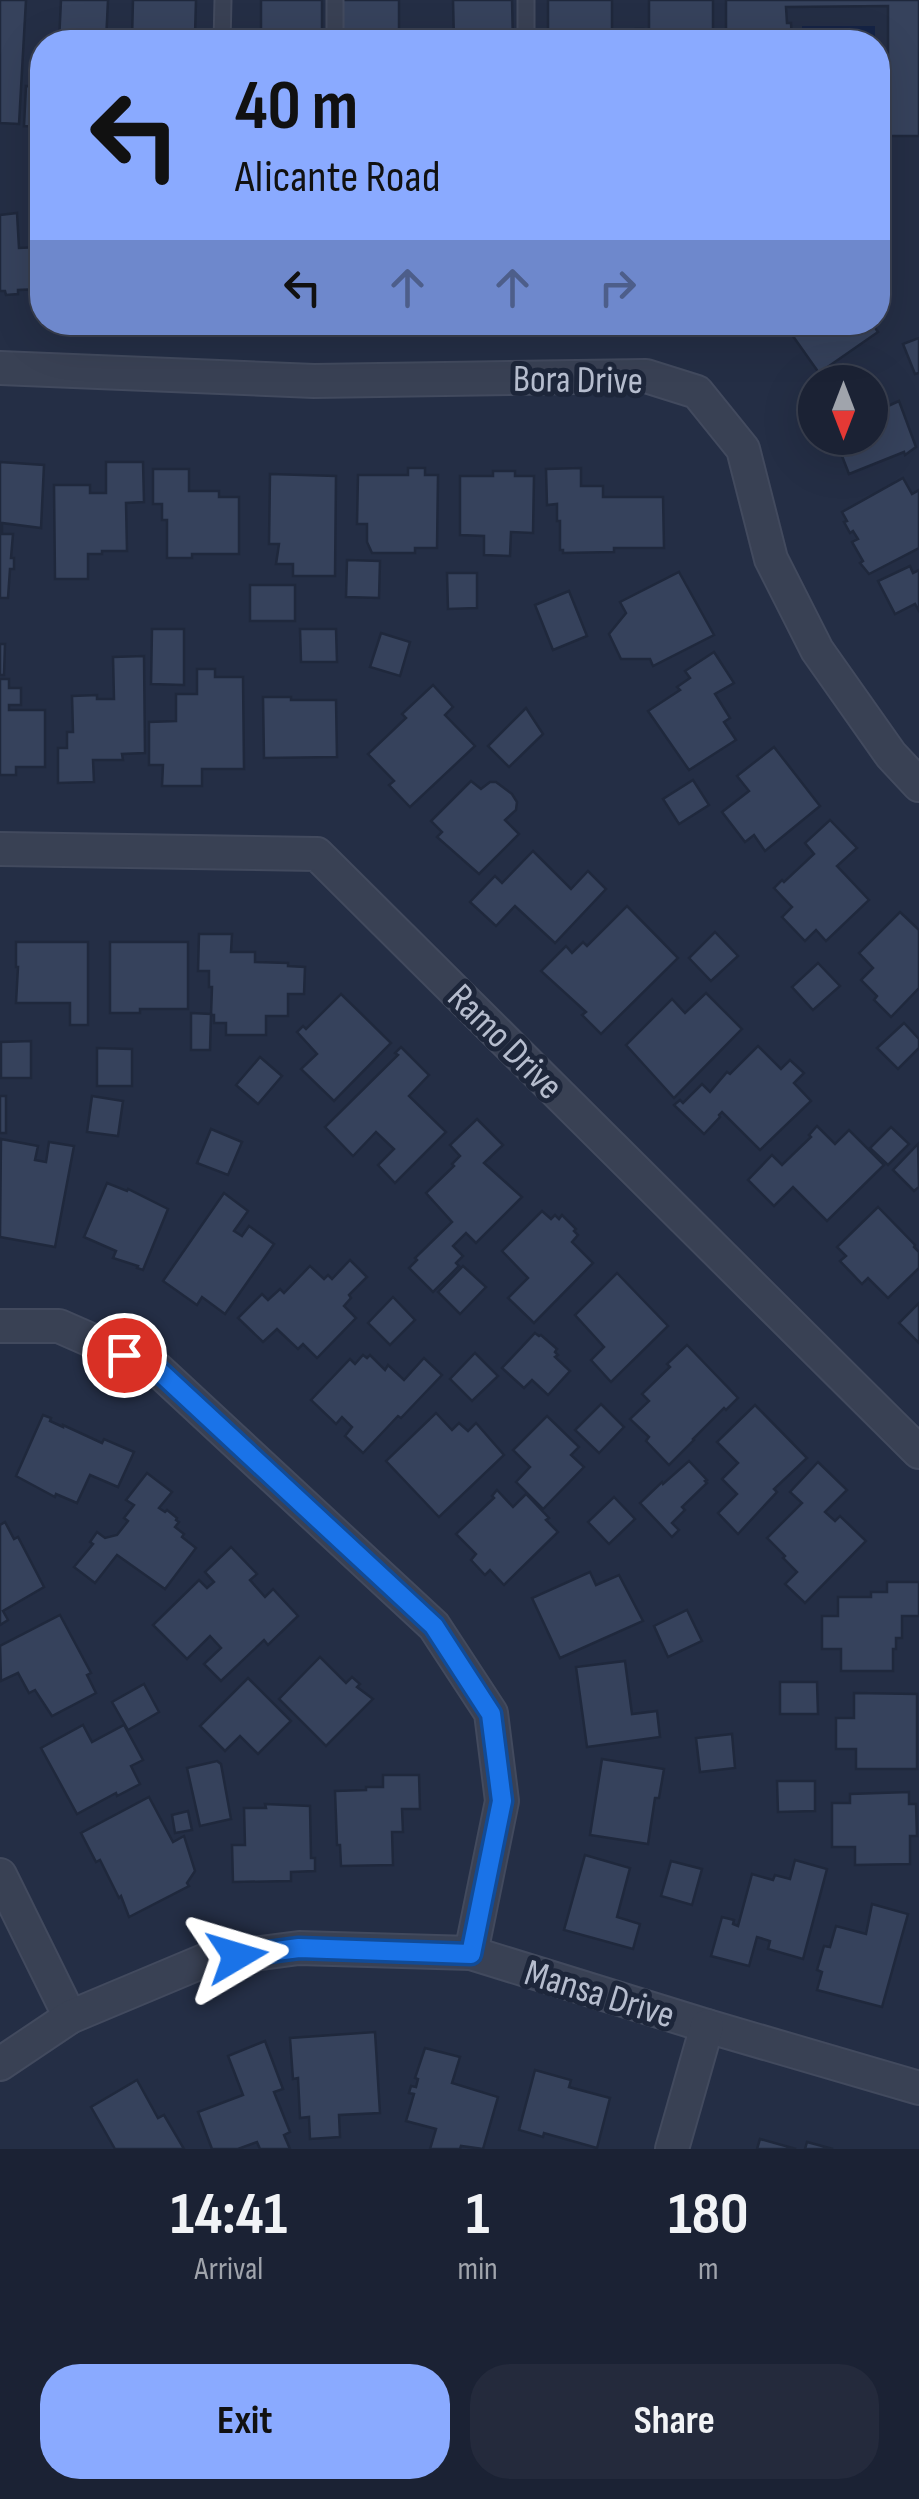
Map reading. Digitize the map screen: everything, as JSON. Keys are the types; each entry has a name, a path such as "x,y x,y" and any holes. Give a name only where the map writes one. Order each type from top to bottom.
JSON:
{"street":[{"name":"Bora Drive","path":"0,368 314,381 646,376 696,392 743,448 771,559 817,650 891,755 919,785"},
{"name":"Ramo Drive","path":"0,849 317,854 919,1452"},
{"path":"0,1326 59,1326 157,1369 434,1626 491,1714 502,1801 471,1954"},
{"path":"0,1874 70,2017"},
{"name":"Mansa Drive","path":"0,2064 70,2017 206,1960 299,1948 471,1954 919,2088"},
{"path":"672,2149 707,2026"}],"lane":[{"path":"222,30 223,0"},
{"path":"335,0 335,30"},
{"path":"526,0 526,30"}],"water":[{"path":"802,26 875,26 875,30 802,30"}],"building":[{"path":"0,0 26,0 19,124 0,123"},
{"path":"61,0 108,0 107,30 60,30"},
{"path":"133,0 196,0 195,30 132,30"},
{"path":"261,0 322,0 322,30 261,30"},
{"path":"340,0 399,0 399,30 340,30"},
{"path":"453,0 512,0 513,30 454,30"},
{"path":"548,0 612,0 612,30 548,30"},
{"path":"649,0 713,0 713,30 649,30"},
{"path":"726,0 919,0 919,136 890,136 888,6 786,7 791,30 726,30"},
{"path":"26,86 30,86 30,126 24,126"},
{"path":"17,213 19,248 30,247 30,290 18,290 18,294 0,291 0,215"},
{"path":"792,335 874,335 831,365 813,365"},
{"path":"919,338 919,373 915,374 903,344"},
{"path":"899,401 916,447 905,455 904,452 849,474 842,455 888,455 888,406"},
{"path":"0,462 44,465 41,528 2,523 2,534 13,534 14,569 10,569 8,598 0,598"},
{"path":"106,462 143,462 144,502 126,503 127,551 88,554 88,579 55,579 54,485 90,485 90,493 106,493"},
{"path":"408,468 425,468 425,475 438,475 437,548 415,548 415,553 372,553 367,542 367,524 357,524 358,475 408,475"},
{"path":"581,468 581,486 603,486 603,497 663,497 664,548 563,553 557,504 547,505 546,469"},
{"path":"153,469 189,469 189,491 219,491 219,497 239,497 239,554 167,558 167,520 162,520 162,504 153,504"},
{"path":"493,471 534,476 533,533 511,532 510,556 484,555 484,536 460,535 460,476 493,476"},
{"path":"270,474 336,476 335,576 293,576 293,564 276,564 279,544 269,544"},
{"path":"903,478 912,494 919,490 919,548 869,574 852,542 858,539 853,531 850,533 842,512"},
{"path":"347,560 380,561 379,598 346,597"},
{"path":"910,566 913,573 919,570 919,611 915,604 895,614 878,581"},
{"path":"679,572 714,635 653,666 650,659 621,659 609,634 626,613 620,602"},
{"path":"447,573 477,573 477,608 448,609"},
{"path":"250,585 295,585 295,621 250,621"},
{"path":"569,591 587,636 553,650 535,605"},
{"path":"152,629 184,629 184,685 151,684"},
{"path":"300,629 336,629 337,662 301,662"},
{"path":"381,633 410,642 400,676 370,667"},
{"path":"0,644 5,644 4,675 0,675"},
{"path":"714,652 734,683 715,694 730,718 724,722 736,740 689,770 648,711 680,690 677,687 690,678 685,671"},
{"path":"144,656 145,753 122,754 123,760 93,760 94,782 58,783 58,748 67,748 67,732 73,732 72,696 114,699 113,657"},
{"path":"197,669 215,669 215,677 243,677 244,769 202,769 202,786 162,786 163,765 149,765 149,722 176,721 176,694 197,694"},
{"path":"0,679 9,679 9,688 21,688 21,705 9,705 9,710 45,710 45,767 16,767 16,775 0,775"},
{"path":"433,685 453,707 445,715 475,746 410,807 389,785 394,781 368,754"},
{"path":"263,697 336,700 337,757 264,758"},
{"path":"526,708 543,734 509,767 488,746"},
{"path":"774,747 820,806 765,851 754,835 745,842 722,812 749,791 737,776"},
{"path":"693,780 709,805 679,824 663,799"},
{"path":"471,781 481,789 496,782 517,802 516,810 505,820 519,834 479,874 437,837 442,832 431,821"},
{"path":"830,820 857,848 837,866 869,900 826,941 816,930 805,941 782,917 792,907 774,888 814,854 805,843"},
{"path":"533,851 571,889 588,871 606,889 555,943 515,906 496,926 470,902 495,876 502,883"},
{"path":"627,906 678,958 601,1034 582,1015 586,1012 541,971 566,946 572,953 583,942 587,946"},
{"path":"900,912 919,930 919,988 891,1017 861,980 873,968 859,953"},
{"path":"715,932 738,956 711,981 689,958"},
{"path":"199,934 232,934 231,952 255,952 255,962 305,967 304,994 288,994 288,1016 266,1016 266,1035 226,1035 226,1023 214,1023 209,971 198,971"},
{"path":"16,942 88,942 88,1025 70,1025 70,1003 16,1003"},
{"path":"110,942 188,942 188,1009 110,1013"},
{"path":"818,963 840,986 813,1010 792,987"},
{"path":"706,993 742,1029 674,1098 626,1045 672,999 685,1013"},
{"path":"341,994 391,1043 334,1101 301,1069 317,1054 297,1032 303,1026 306,1029"},
{"path":"191,1013 211,1014 210,1050 191,1050"},
{"path":"904,1023 919,1039 919,1048 898,1069 877,1048"},
{"path":"31,1041 31,1078 1,1078 1,1042"},
{"path":"758,1046 781,1069 790,1060 804,1073 794,1083 811,1101 760,1150 722,1112 704,1134 674,1105 680,1100 683,1103 702,1084 710,1092"},
{"path":"401,1047 429,1075 409,1096 446,1132 395,1183 378,1165 394,1149 376,1132 353,1156 325,1127 398,1055 395,1053"},
{"path":"97,1048 132,1049 132,1086 97,1086"},
{"path":"260,1057 282,1076 258,1104 236,1085"},
{"path":"0,1096 6,1096 6,1133 0,1133"},
{"path":"92,1096 123,1101 118,1136 87,1132"},
{"path":"477,1119 503,1145 484,1163 522,1197 476,1243 466,1233 453,1246 463,1256 456,1263 459,1266 433,1292 409,1268 452,1222 426,1193 454,1166 460,1156 450,1145"},
{"path":"817,1126 835,1144 849,1130 884,1165 827,1221 793,1187 774,1206 748,1180 772,1155 782,1165"},
{"path":"891,1127 909,1144 888,1165 870,1148"},
{"path":"211,1129 242,1142 228,1175 197,1163"},
{"path":"1,1139 38,1146 35,1160 46,1162 49,1142 74,1146 55,1247 0,1237"},
{"path":"918,1144 919,1187 914,1191 893,1170"},
{"path":"107,1183 168,1209 143,1270 113,1258 116,1251 84,1237"},
{"path":"224,1193 248,1211 234,1231 242,1236 249,1226 274,1244 225,1314 202,1297 197,1305 163,1281"},
{"path":"878,1207 919,1252 919,1268 888,1298 868,1278 862,1284 840,1261 846,1256 837,1247"},
{"path":"542,1211 551,1219 562,1215 576,1229 578,1235 572,1242 593,1263 534,1323 508,1298 528,1278 502,1251"},
{"path":"350,1260 367,1277 344,1306 356,1318 317,1358 303,1344 298,1349 277,1329 263,1342 238,1318 262,1294 268,1300 280,1289 284,1293 310,1266 324,1279 328,1275 332,1279"},
{"path":"463,1266 486,1287 460,1314 438,1292"},
{"path":"617,1273 668,1326 611,1382 591,1360 604,1347 575,1315"},
{"path":"393,1297 415,1320 390,1345 368,1323"},
{"path":"919,1303 919,1343 899,1323"},
{"path":"535,1333 557,1349 555,1357 570,1371 548,1395 532,1380 524,1388 502,1368"},
{"path":"687,1345 738,1398 669,1465 630,1419 649,1401 642,1394"},
{"path":"475,1353 498,1376 472,1401 450,1379"},
{"path":"363,1355 370,1355 385,1370 388,1365 404,1380 424,1358 442,1375 363,1453 345,1436 352,1427 342,1417 336,1424 311,1400 350,1359 355,1364"},
{"path":"601,1404 624,1427 599,1453 575,1430"},
{"path":"755,1405 807,1458 774,1489 777,1492 738,1534 718,1513 737,1494 722,1479 738,1463 717,1442"},
{"path":"436,1413 452,1430 459,1423 468,1431 476,1423 504,1455 439,1517 386,1461"},
{"path":"43,1415 102,1443 104,1439 134,1452 118,1487 90,1475 77,1503 56,1494 55,1497 16,1476"},
{"path":"547,1416 579,1447 571,1455 584,1467 543,1509 516,1482 530,1467 513,1450"},
{"path":"689,1461 707,1483 682,1507 685,1510 672,1523 679,1530 672,1537 640,1503"},
{"path":"818,1462 847,1490 825,1512 835,1521 840,1516 866,1541 805,1603 785,1584 797,1572 767,1538 802,1503 790,1492"},
{"path":"147,1473 172,1492 159,1508 177,1518 175,1527 196,1548 165,1589 117,1555 95,1583 74,1567 93,1544 90,1542 97,1532 105,1538 117,1535 128,1521 124,1518 134,1505 126,1500"},
{"path":"497,1490 513,1507 526,1494 558,1532 504,1585 490,1570 485,1575 471,1560 476,1554 456,1534 494,1498"},
{"path":"614,1497 635,1519 609,1544 588,1522"},
{"path":"5,1522 14,1539 18,1537 44,1587 3,1611 8,1620 0,1625 0,1525"},
{"path":"231,1547 257,1574 250,1580 265,1597 273,1589 298,1616 268,1645 264,1640 221,1681 204,1664 221,1648 210,1636 187,1659 153,1625 199,1580 207,1588 214,1582 205,1572"},
{"path":"590,1572 596,1585 619,1575 643,1621 560,1658 532,1598"},
{"path":"887,1582 919,1582 919,1616 902,1616 902,1638 896,1638 893,1649 893,1671 841,1671 841,1649 822,1649 822,1616 838,1616 838,1597 871,1597 871,1592 887,1592"},
{"path":"687,1610 702,1641 668,1657 654,1626"},
{"path":"60,1615 91,1673 87,1675 96,1693 52,1716 35,1690 29,1693 18,1673 1,1681 0,1646"},
{"path":"320,1657 346,1683 352,1677 360,1684 357,1687 373,1699 326,1746 279,1699"},
{"path":"625,1661 632,1714 657,1711 660,1737 587,1747 576,1667"},
{"path":"248,1678 291,1721 258,1754 240,1736 225,1751 200,1726"},
{"path":"780,1682 817,1682 818,1714 780,1714"},
{"path":"144,1684 159,1712 128,1730 112,1702"},
{"path":"854,1693 917,1694 917,1769 856,1769 856,1749 836,1749 836,1718 854,1718"},
{"path":"83,1725 92,1742 124,1725 143,1760 131,1766 140,1784 77,1814 41,1748"},
{"path":"732,1734 735,1768 700,1772 696,1738"},
{"path":"602,1759 664,1769 648,1844 590,1835"},
{"path":"217,1761 221,1764 231,1819 200,1826 187,1768"},
{"path":"383,1775 419,1775 420,1809 402,1809 403,1832 392,1832 393,1865 341,1866 335,1791 383,1787"},
{"path":"777,1781 815,1781 815,1811 778,1812"},
{"path":"909,1792 909,1804 916,1804 917,1836 910,1836 910,1864 855,1865 855,1847 832,1847 832,1803 850,1803 850,1794"},
{"path":"149,1797 173,1842 184,1836 195,1871 189,1886 129,1917 121,1896 81,1833"},
{"path":"265,1804 310,1806 315,1871 291,1872 291,1881 233,1882 232,1845 245,1845 244,1808 266,1808"},
{"path":"188,1811 192,1830 175,1833 172,1815"},
{"path":"585,1855 630,1868 617,1917 640,1924 633,1949 564,1930"},
{"path":"795,1860 827,1869 803,1959 768,1949 770,1941 757,1937 749,1966 711,1956 722,1917 734,1920 733,1924 738,1926 752,1874 773,1880 775,1875 790,1879"},
{"path":"671,1861 702,1869 692,1905 661,1896"},
{"path":"872,1904 908,1914 882,2007 817,1990 822,1972 817,1970 824,1946 830,1947 836,1926 866,1934"},
{"path":"375,2032 380,2113 339,2115 340,2137 310,2139 309,2117 300,2118 290,2038"},
{"path":"265,2041 283,2089 274,2092 290,2132 284,2135 290,2149 260,2149 257,2142 238,2149 212,2149 198,2112 243,2095 228,2056"},
{"path":"425,2048 460,2057 452,2083 498,2097 483,2149 430,2149 436,2129 406,2121 414,2094 409,2093 411,2086 416,2087"},
{"path":"535,2070 571,2080 569,2087 610,2098 597,2148 519,2130"},
{"path":"137,2080 158,2118 164,2115 184,2149 115,2149 91,2107"},
{"path":"760,2139 796,2149 757,2149"},
{"path":"807,2142 833,2149 805,2149"}],"route":[{"path":"124,1355 157,1369 434,1626 491,1714 502,1801 471,1954 299,1948 237,1956"}]}
